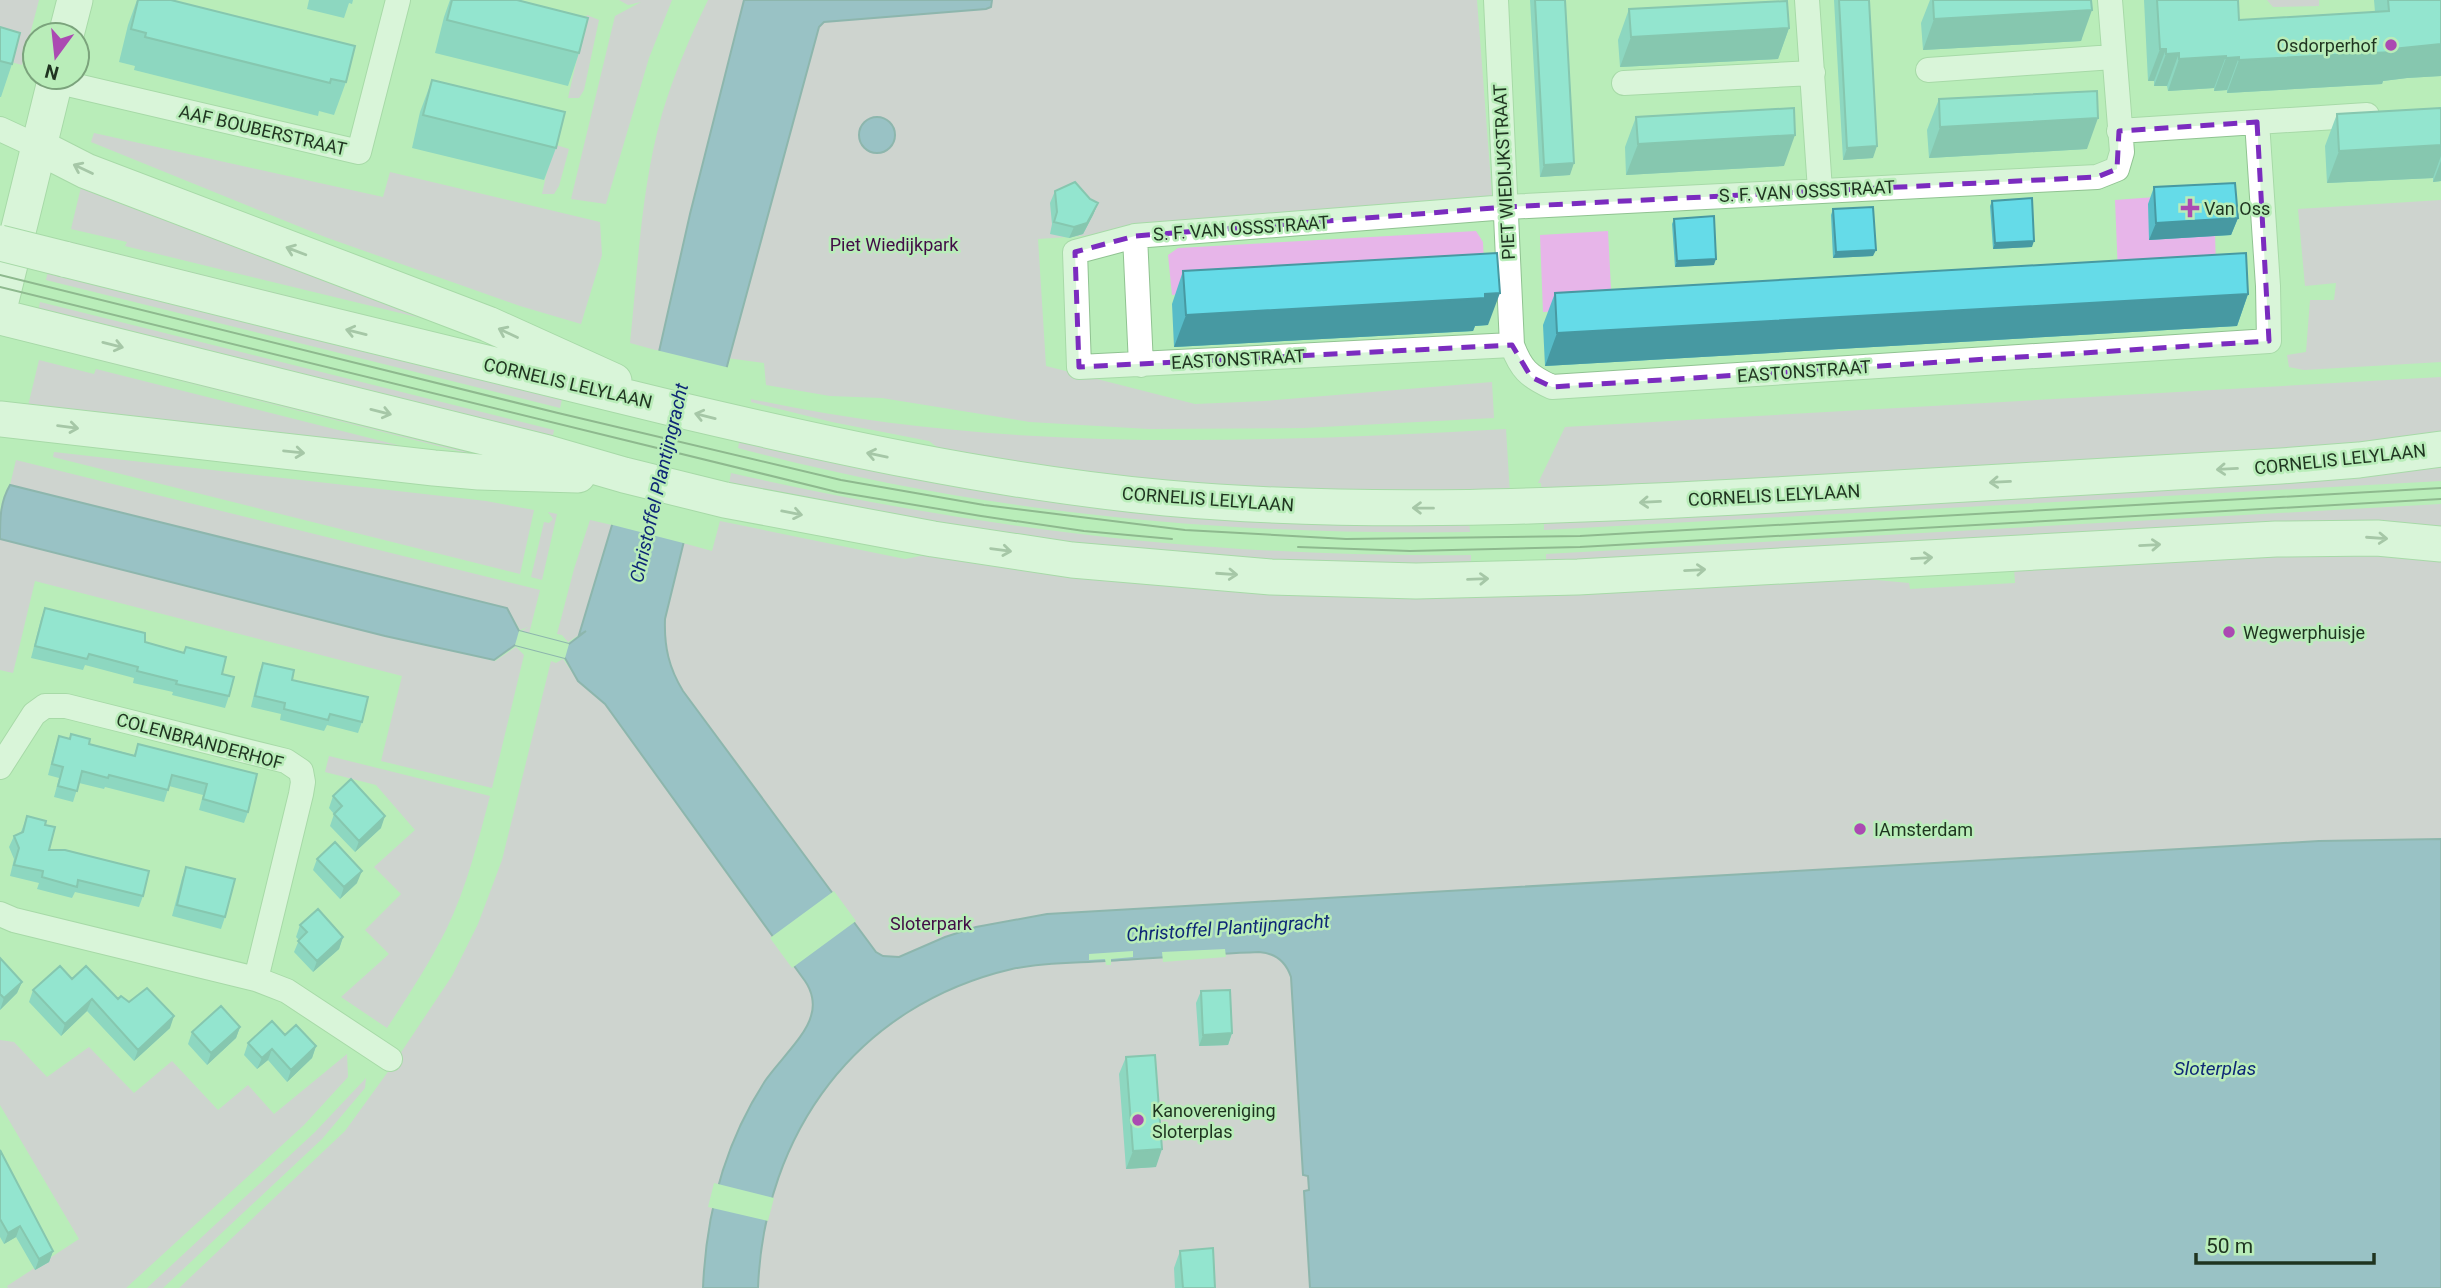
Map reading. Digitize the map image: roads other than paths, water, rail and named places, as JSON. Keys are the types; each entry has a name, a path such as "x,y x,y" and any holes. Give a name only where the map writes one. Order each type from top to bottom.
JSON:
{"main road":[{"path":"70,21 75,0"},
{"path":"3,293 53,91"},
{"path":"39,147 86,171 439,305 568,372"},
{"name":"CORNELIS LELYLAAN","path":"0,243 568,372 667,407 918,463 1076,488 1247,503 1420,508 1608,504 2281,466 2359,460 2441,449"},
{"path":"0,317 545,464 624,475 725,500 933,539 1072,560 1181,571 1343,580 1416,581 1578,576 2288,538 2377,538 2441,544"},
{"path":"0,419 434,468 545,464"}],"street":[{"name":"AAF BOUBERSTRAAT","path":"91,87 359,152 398,0"},
{"name":"PIET WIEDIJKSTRAAT","path":"1496,0 1512,345"},
{"path":"1807,0 1820,190"},
{"path":"2110,0 2119,131 2389,113"},
{"path":"1928,70 2113,57"},
{"path":"1624,83 1813,73"},
{"name":"EASTONSTRAAT","path":"1135,236 1075,252 1079,367 1512,345 1518,361 1531,377 1552,387 2269,341 2257,122"},
{"path":"0,129 39,147"},
{"name":"S. F. VAN OSSSTRAAT","path":"1135,236 1507,207 2097,177 2117,169 2122,152 2119,131"},
{"path":"1135,236 1141,365"},
{"name":"COLENBRANDERHOF","path":"0,766 34,714 45,706 66,706 286,761 301,771 301,794 256,979"},
{"path":"0,914 14,920 256,979 287,991 390,1059"}],"water":[{"name":"Sloterplas","path":"744,0 992,0 991,7 986,9 824,22 819,27 723,381 665,619 668,657 683,691 876,952 883,956 899,957 976,927 1047,914 2319,841 2441,839 2441,1288 1310,1288 1304,1191 1309,1190 1308,1176 1303,1175 1291,977 1280,959 1259,952 1060,963 1012,969 957,987 908,1012 865,1045 829,1084 800,1128 778,1178 764,1231 758,1288 703,1288 713,1206 728,1154 738,1129 765,1081 808,1024 813,1007 812,998 805,981 605,704 578,681 565,658 515,645 494,660 385,636 0,539 0,525 2,504 10,485 507,608 519,631 569,644 586,631 579,635 656,365 690,214"},
{"path":"877,117 890,122 895,135 890,148 877,153 864,148 859,135 864,122"}],"tram line":[{"path":"0,275 841,480 984,505 1185,530 1346,539 1580,536 2441,488"},
{"path":"0,287 837,492 1084,531 1172,539"},
{"path":"1298,547 1410,551 1580,547 2441,499"}],"place":[{"name":"Osdorperhof","path":"2391,45"},
{"name":"Van Oss","path":"2190,208"},
{"name":"Wegwerphuisje","path":"2229,632"},
{"name":"IAmsterdam","path":"1860,829"},
{"name":"Kanovereniging Sloterplas","path":"1138,1120"}],"park label":[{"name":"Piet Wiedijkpark","path":"894,244"},
{"name":"Sloterpark","path":"931,923"}],"water label":[{"name":"Christoffel Plantijngracht","path":"659,483"},
{"name":"Christoffel Plantijngracht","path":"1228,928"}]}
